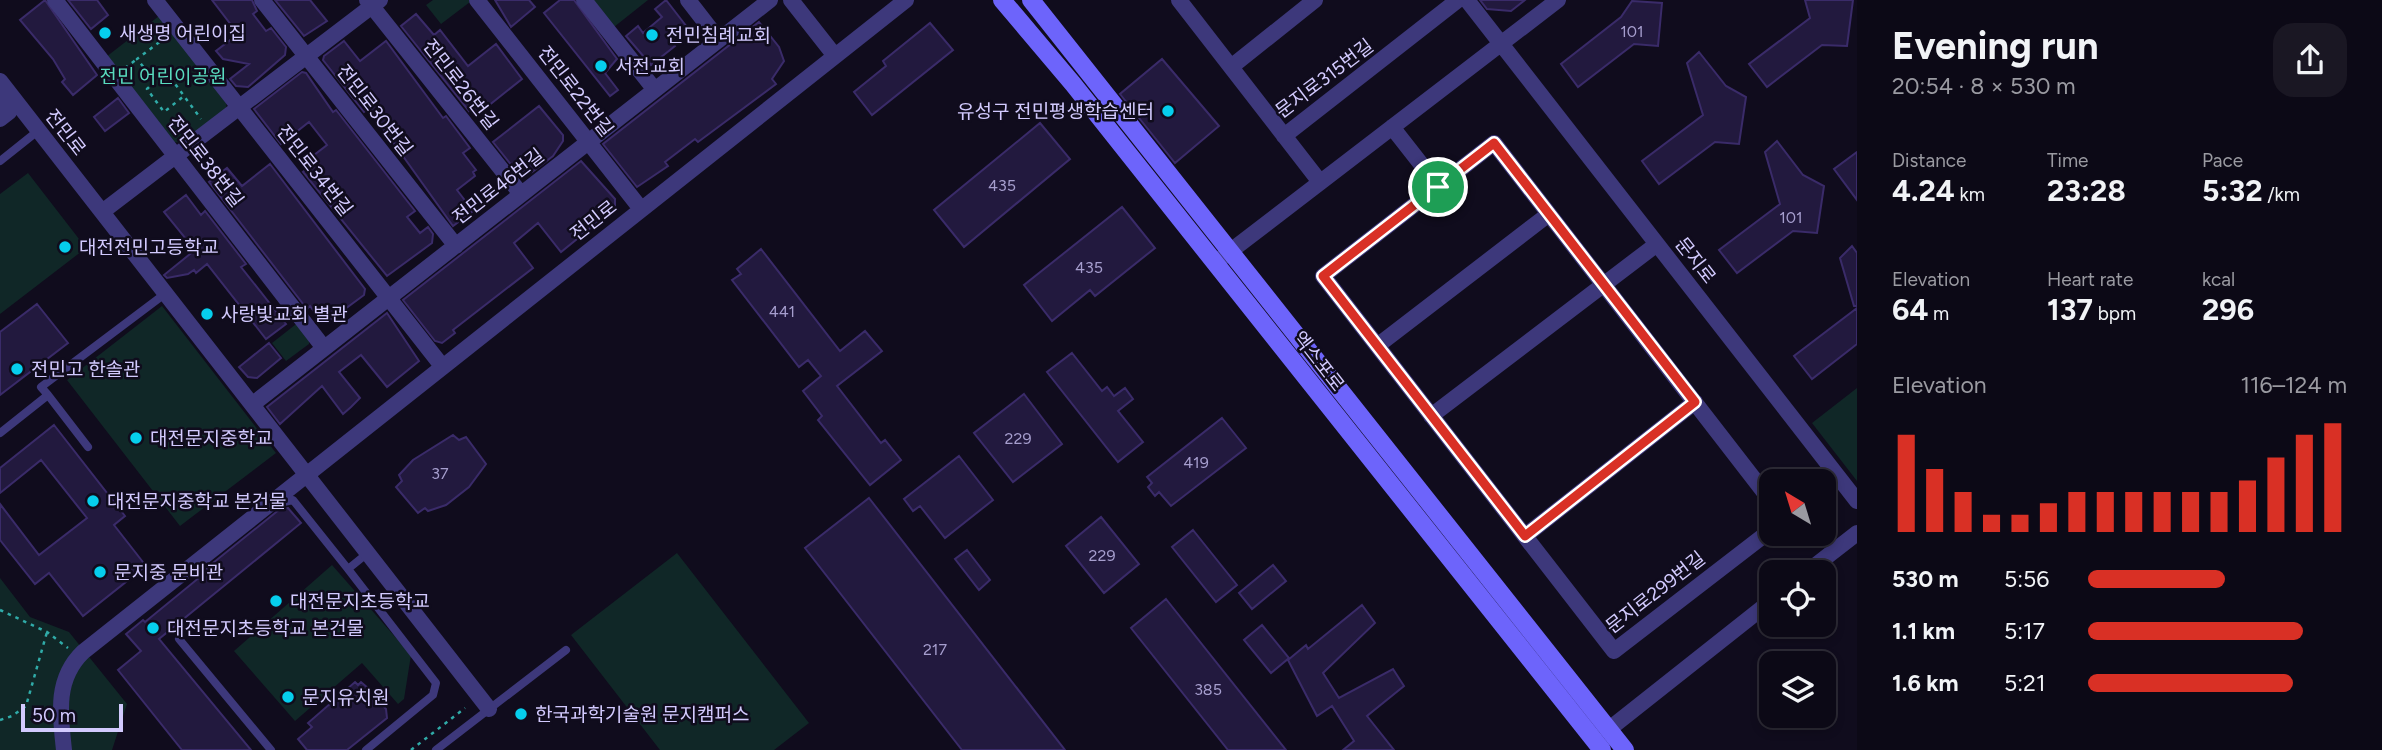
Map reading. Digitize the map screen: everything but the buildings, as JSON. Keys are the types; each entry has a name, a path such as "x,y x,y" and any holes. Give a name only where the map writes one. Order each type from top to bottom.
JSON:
{"main road":[{"name":"엑스포로","path":"1002,0 1073,84 1602,750"},
{"name":"엑스포로","path":"1033,0 1625,750"}],"street":[{"name":"전민로38번길","path":"55,0 324,348"},
{"name":"전민로34번길","path":"155,0 442,366"},
{"name":"전민로30번길","path":"262,0 456,246"},
{"name":"전민로22번길","path":"477,0 642,208"},
{"path":"584,0 655,90"},
{"path":"688,0 719,40"},
{"name":"전민로46번길","path":"253,404 770,0"},
{"path":"791,0 835,56"},
{"name":"전민로","path":"64,750 62,684 80,655 306,472 906,0"},
{"name":"문지로315번길","path":"1179,0 1284,136 1458,0"},
{"path":"1231,66 1315,0"},
{"name":"문지로","path":"1467,0 1857,501"},
{"path":"1214,263 1559,0"},
{"path":"102,212 306,57 373,2"},
{"name":"전민로26번길","path":"373,2 521,194"},
{"name":"전민로","path":"0,81 489,709"},
{"path":"0,101 9,112 0,119"},
{"path":"1392,127 1438,187"},
{"path":"1284,136 1320,182"},
{"name":"문지로299번길","path":"1759,485 1494,143 1323,276 1614,651 1759,539"},
{"path":"1377,346 1549,214"},
{"path":"1432,416 1657,244"},
{"path":"1525,536 1695,402"},
{"path":"1822,560 1857,533"},
{"path":"1608,730 1759,610"}],"lane":[{"path":"0,161 39,130"},
{"path":"88,447 41,387 166,293"},
{"path":"0,433 48,396"},
{"path":"241,532 280,502 293,500 436,683 433,695 366,750"},
{"path":"348,569 369,552"},
{"path":"179,639 271,750"},
{"path":"436,750 566,650"}],"path":[{"path":"118,73 174,30"},
{"path":"136,59 155,81"},
{"path":"184,96 164,112 147,89 167,73 206,124"},
{"path":"0,610 47,632 80,655"},
{"path":"0,720 12,716 26,706 47,632"},
{"path":"411,750 465,708"}],"green space":[{"path":"433,0 470,2 441,24 426,5"},
{"path":"592,0 648,0 614,27"},
{"name":"전민 어린이공원","path":"159,16 226,103 227,111 185,143 172,142 106,57"},
{"path":"28,173 86,248 0,314 0,194"},
{"path":"162,306 276,453 180,526 67,380"},
{"path":"300,321 309,336 309,344 286,361 272,343"},
{"path":"1857,388 1857,481 1812,423"},
{"path":"677,553 809,723 774,750 660,750 571,635"},
{"path":"332,565 411,655 404,699 398,704 362,663 295,721 234,651"},
{"path":"0,578 30,617 69,632 127,704 112,750 0,750"}],"place":[{"name":"새생명 어린이집","path":"105,33"},
{"name":"전민침례교회","path":"652,35"},
{"name":"서전교회","path":"601,66"},
{"name":"유성구 전민평생학습센터","path":"1168,111"},
{"name":"대전전민고등학교","path":"65,247"},
{"name":"사랑빛교회 별관","path":"207,314"},
{"name":"전민고 한솔관","path":"17,369"},
{"name":"대전문지중학교","path":"136,438"},
{"name":"대전문지중학교 본건물","path":"93,501"},
{"name":"문지중 문비관","path":"100,572"},
{"name":"대전문지초등학교","path":"276,601"},
{"name":"대전문지초등학교 본건물","path":"153,628"},
{"name":"문지유치원","path":"288,697"},
{"name":"한국과학기술원 문지캠퍼스","path":"521,714"}],"route":[{"path":"1494,143 1695,402 1525,536 1323,276 1438,187 1494,143"}]}
